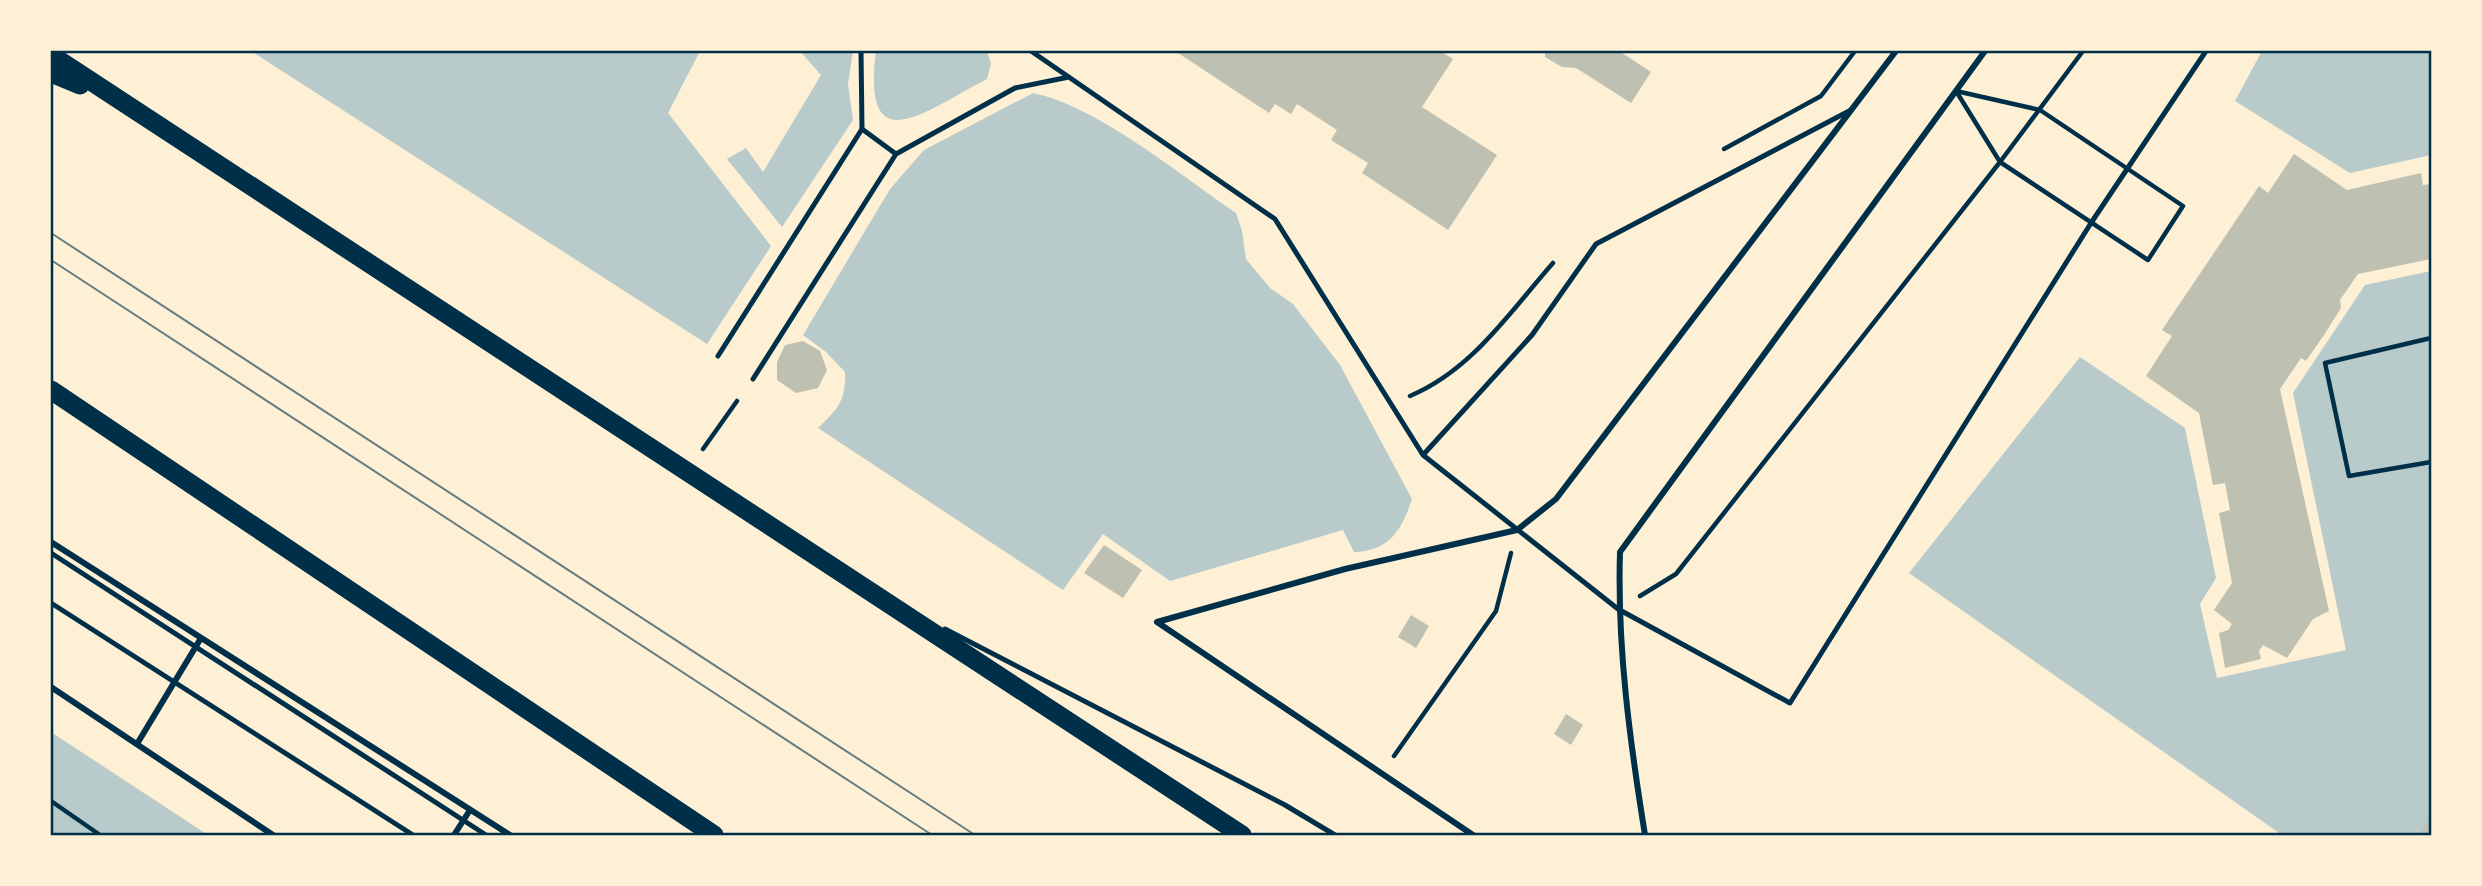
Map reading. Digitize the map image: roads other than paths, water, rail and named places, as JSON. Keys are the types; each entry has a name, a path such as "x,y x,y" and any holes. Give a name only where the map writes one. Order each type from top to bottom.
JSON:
{"highway":[{"path":"55,51 127,104"},
{"path":"51,55 1242,835"},
{"path":"51,73 127,104"},
{"path":"51,390 714,835"}],"street":[{"path":"1474,835 1157,622 1345,569 1517,530 1556,499 1896,51"},
{"path":"1645,835 1632,757 1619,609 1620,552 1986,51"},
{"path":"51,542 510,835"},
{"path":"137,744 201,638"},
{"path":"51,687 273,835"},
{"path":"454,835 470,810"}],"lane":[{"path":"719,356 862,129 860,51"},
{"path":"1031,51 1275,219 1423,454 1619,609 1790,703 2091,223 2206,51"},
{"path":"753,379 896,154 1015,88 1069,77"},
{"path":"1423,454 1532,335 1596,244 1853,109"},
{"path":"862,129 896,154"},
{"path":"51,553 486,835"},
{"path":"864,588 1285,805 1335,835"},
{"path":"51,603 413,835"}],"tram line":[{"path":"51,233 975,835"},
{"path":"51,260 932,835"}]}
